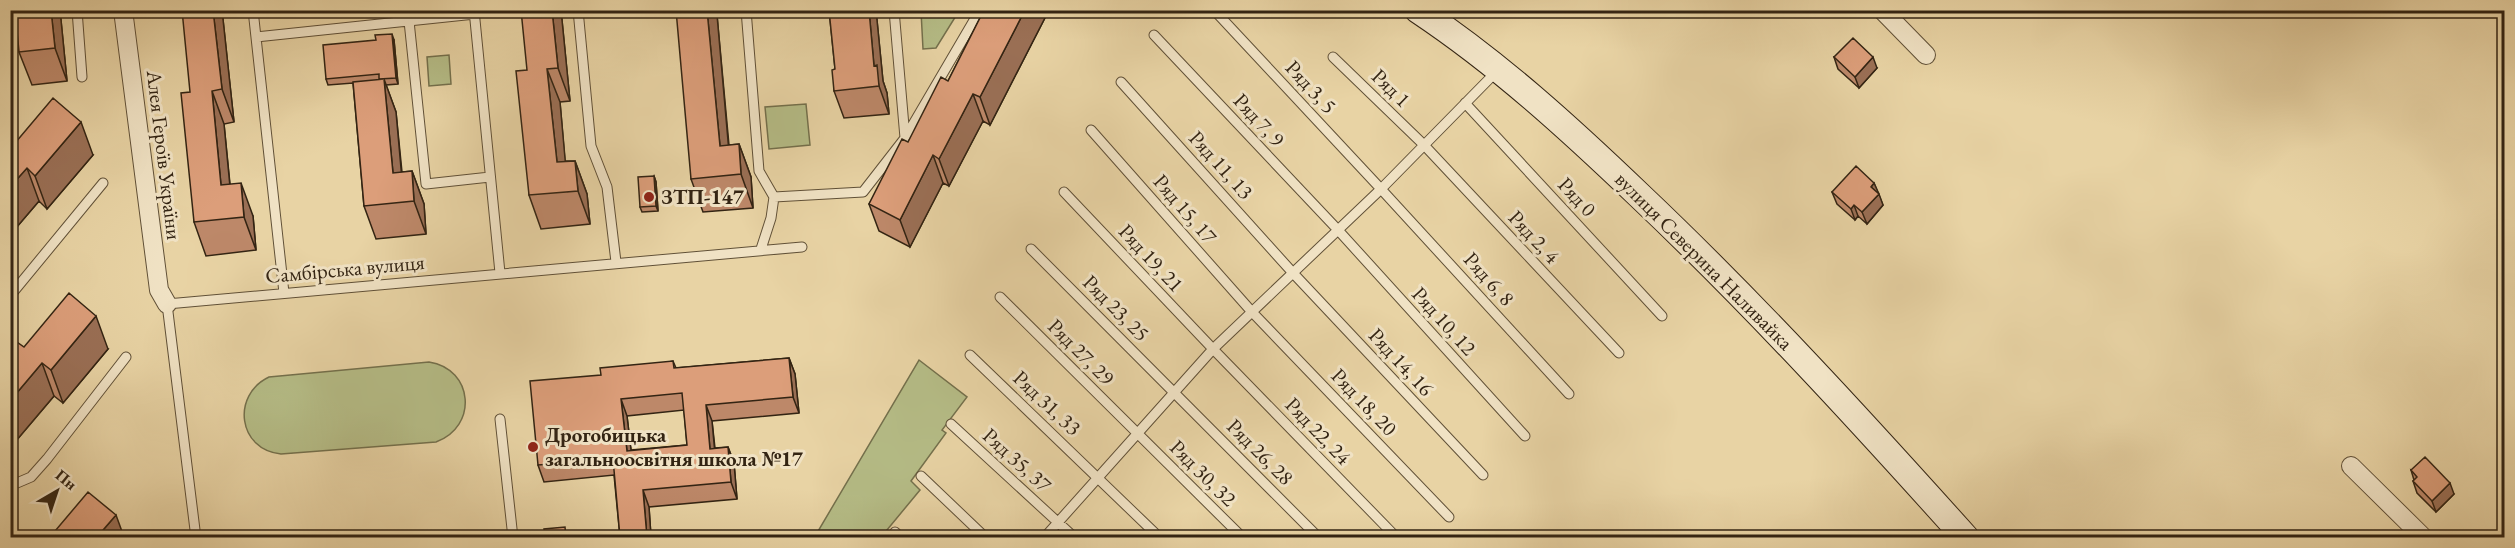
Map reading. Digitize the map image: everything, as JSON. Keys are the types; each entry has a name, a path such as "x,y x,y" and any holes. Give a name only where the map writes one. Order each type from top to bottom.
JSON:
{"street":[{"name":"Алея Героїв України","path":"123,10 159,290 167,304"},
{"name":"вулиця Северина Наливайка","path":"1418,10 1498,69 1563,122 1702,254 1966,537"},
{"path":"1882,10 1926,55"},
{"path":"2351,466 2424,537"}],"lane":[{"path":"77,10 82,77"},
{"path":"253,10 284,293"},
{"path":"578,10 591,146 607,187 616,262"},
{"path":"746,10 759,171 774,197 771,218 761,249"},
{"path":"894,10 905,138"},
{"path":"774,197 863,192 905,138 980,10"},
{"name":"Ряд 3, 5","path":"1214,10 1382,189"},
{"path":"256,38 475,12 500,273"},
{"path":"409,21 426,184 490,177"},
{"name":"Ряд 7, 9","path":"1154,35 1338,230"},
{"name":"Ряд 1","path":"1333,57 1424,145"},
{"path":"1044,537 1213,349 1382,189 1498,69"},
{"name":"Ряд 11, 13","path":"1122,82 1293,273"},
{"name":"Ряд 0","path":"1465,103 1662,316"},
{"name":"Ряд 15, 17","path":"1091,130 1252,312"},
{"name":"Ряд 2, 4","path":"1424,145 1619,353"},
{"path":"10,296 103,183"},
{"name":"Ряд 6, 8","path":"1382,189 1569,394"},
{"name":"Ряд 19, 21","path":"1064,192 1213,349"},
{"name":"Ряд 10, 12","path":"1338,230 1525,436"},
{"name":"Самбірська вулиця","path":"167,304 802,247"},
{"name":"Ряд 23, 25","path":"1031,249 1174,392"},
{"name":"Ряд 14, 16","path":"1293,273 1483,475"},
{"name":"Ряд 27, 29","path":"1000,297 1138,433"},
{"path":"167,304 196,537"},
{"name":"Ряд 18, 20","path":"1252,312 1449,517"},
{"name":"Ряд 22, 24","path":"1213,349 1397,537"},
{"name":"Ряд 31, 33","path":"970,355 1160,537"},
{"path":"10,486 31,477 42,465 126,357"},
{"name":"Ряд 26, 28","path":"1174,392 1319,537"},
{"path":"500,418 513,537"},
{"name":"Ряд 35, 37","path":"951,424 1075,537"},
{"name":"Ряд 30, 32","path":"1138,433 1243,537"},
{"path":"921,476 986,537"}],"green space":[{"path":"921,11 959,11 936,48 923,49"},
{"path":"449,55 451,84 429,86 427,57"},
{"path":"806,104 810,145 769,149 765,107"},
{"path":"919,360 967,397 942,430 946,433 911,481 920,490 883,537 814,538"},
{"path":"429,362 444,367 455,375 462,386 465,399 464,412 459,424 450,435 436,442 281,454 267,450 256,443 248,433 245,408 249,396 257,385 269,377"}],"building":[{"path":"15,10 51,10 55,48 19,52"},
{"path":"182,10 213,10 222,89 212,91 221,185 241,183 244,217 194,222 181,93 190,92"},
{"path":"521,10 552,10 558,68 547,69 557,162 575,161 578,191 529,195 516,71 527,70"},
{"path":"676,10 707,10 720,146 739,144 741,174 691,179"},
{"path":"829,10 869,10 874,66 877,65 879,86 834,91 832,70 835,69"},
{"path":"984,10 1025,10 980,97 973,94 939,159 933,155 900,220 869,204 902,139 908,142 941,77 948,81"},
{"path":"392,34 396,78 379,79 379,74 326,79 323,45 376,40 375,35"},
{"path":"1853,38 1873,57 1855,77 1834,57"},
{"path":"384,79 393,173 412,171 414,201 364,206 353,82"},
{"path":"53,98 81,122 35,176 27,168 10,187 10,149"},
{"path":"1856,166 1874,183 1871,187 1879,194 1862,212 1854,205 1851,209 1832,192"},
{"name":"ЗТП-147","path":"654,176 656,206 640,207 638,177"},
{"path":"69,293 96,316 51,370 42,363 10,401 10,344 14,340 24,347"},
{"path":"789,358 793,397 706,405 710,449 728,447 731,482 643,490 647,537 620,537 613,459 538,465 530,381 601,375 600,368 673,361 674,368","holes":["682,393 687,445 627,451 621,399"]},
{"path":"2425,457 2450,483 2432,501 2413,481 2417,477 2411,470"},
{"path":"88,492 116,515 97,537 50,537"},
{"path":"565,527 566,537 545,537 544,529"}],"place":[{"name":"ЗТП-147","path":"649,197"},
{"name":"Дрогобицька загальноосвітня школа №17","path":"533,447"}]}
